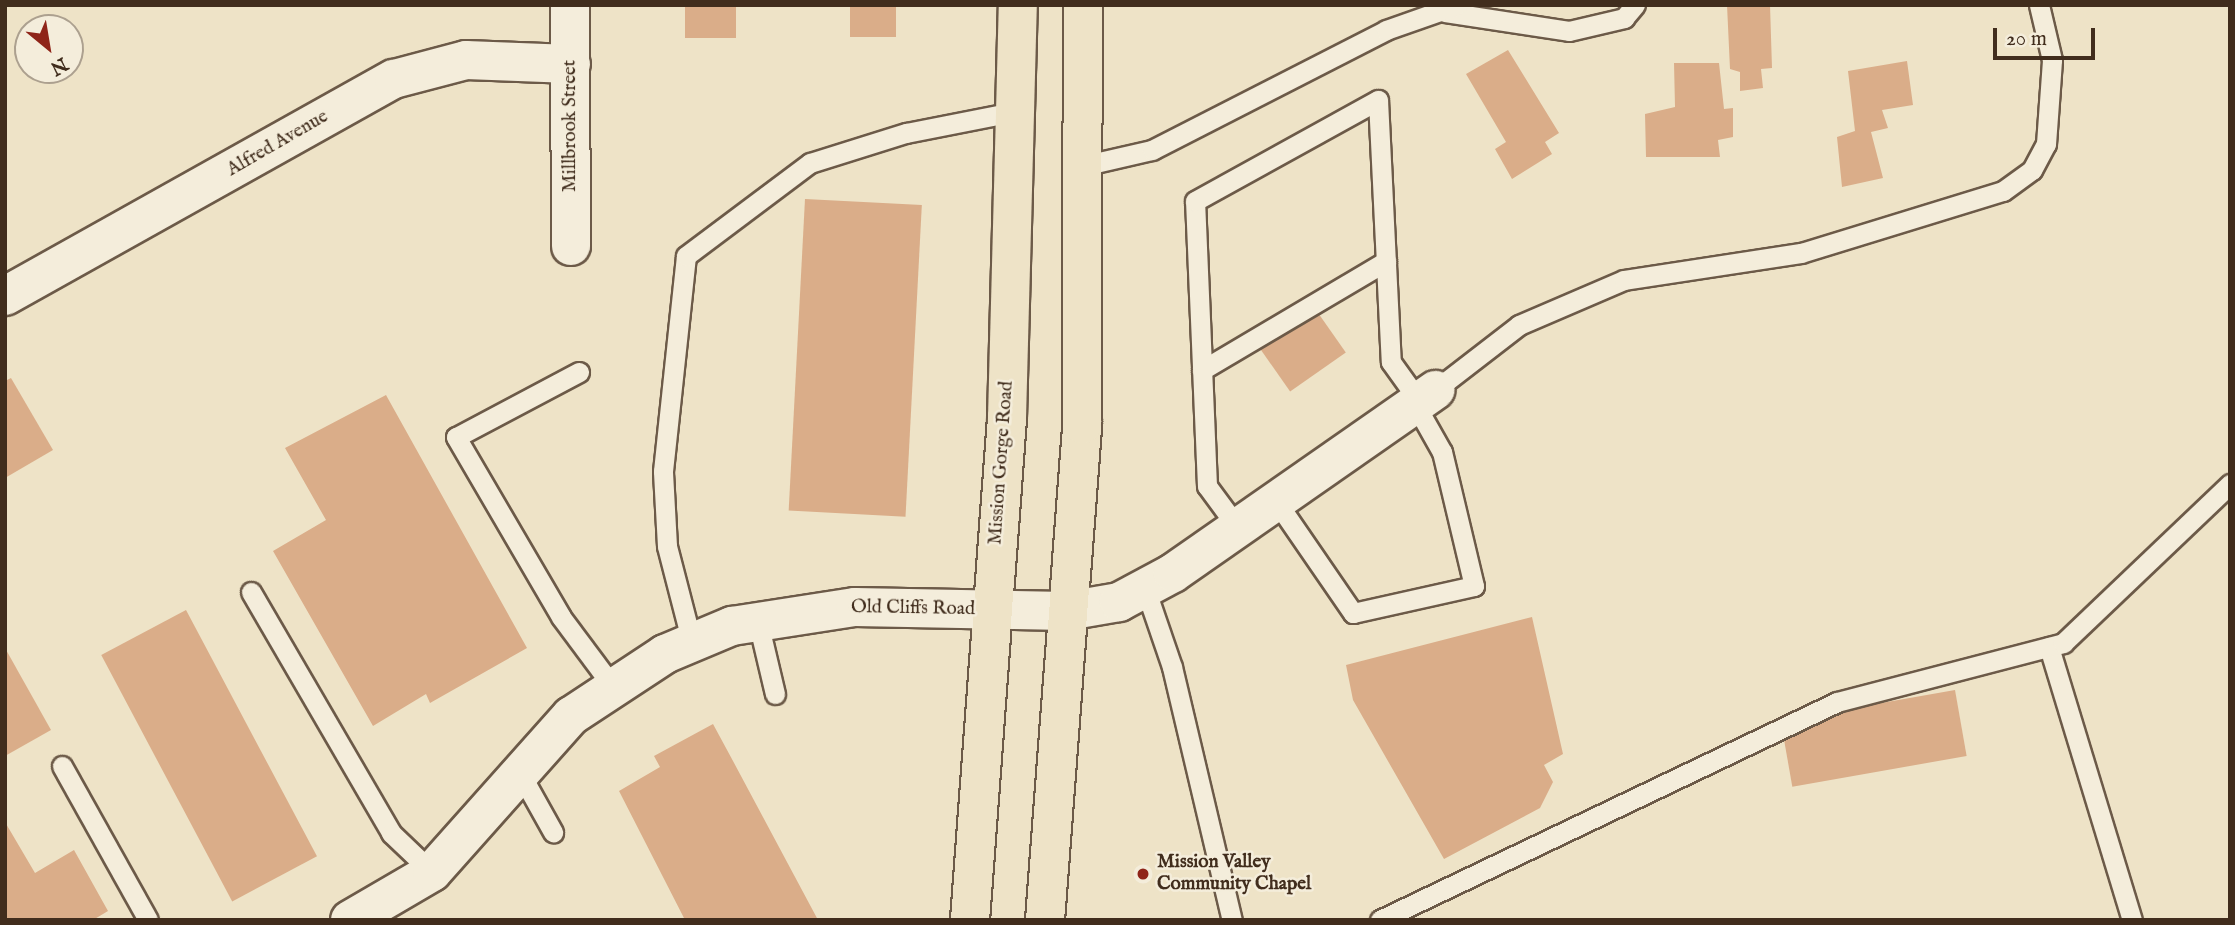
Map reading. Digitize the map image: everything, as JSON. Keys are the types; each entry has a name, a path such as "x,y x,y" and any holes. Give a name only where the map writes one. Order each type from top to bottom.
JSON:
{"main road":[{"name":"Mission Gorge Road","path":"970,920 990,610 1007,418 1018,111 1018,5"},
{"path":"1045,920 1082,424 1083,5"}],"street":[{"name":"Millbrook Street","path":"570,5 571,246"},
{"name":"Alfred Avenue","path":"5,296 394,79 466,60 570,64"},
{"name":"Old Cliffs Road","path":"350,920 432,872 571,716 692,643 758,622 855,607 1067,611 1119,602 1145,589 1238,528 1423,399"}],"lane":[{"path":"1082,166 1152,150 1386,30 1451,8 1569,31 1624,18 1635,5"},
{"path":"1423,399 1519,325 1623,280 1801,253 2003,191 2032,170 2046,144 2052,60 2039,5"},
{"path":"1238,528 1207,486 1195,201 1378,100 1391,362 1423,399 1442,452 1474,586 1353,613 1276,501"},
{"path":"692,643 667,546 663,471 686,256 810,163 906,133 1018,111"},
{"path":"1202,370 1386,261"},
{"path":"579,372 456,437 561,617 614,688"},
{"path":"1380,920 1837,702 2063,643 2230,484"},
{"path":"1145,589 1172,667 1232,920"},
{"path":"251,593 391,833 432,872"},
{"path":"758,622 775,694"},
{"path":"2049,647 2132,920"},
{"path":"62,766 148,920"},
{"path":"520,774 553,832"}],"building":[{"path":"685,5 736,5 736,38 685,38"},
{"path":"850,5 896,5 896,37 850,37"},
{"path":"1727,5 1770,5 1772,68 1761,69 1763,88 1740,91 1740,72 1730,69"},
{"path":"1508,50 1559,133 1545,142 1552,154 1512,179 1495,149 1506,142 1466,74"},
{"path":"1907,61 1913,105 1882,110 1888,128 1871,132 1883,178 1842,187 1837,137 1855,131 1848,71"},
{"path":"1674,63 1719,63 1724,109 1733,108 1733,137 1718,140 1720,157 1646,157 1645,114 1675,107"},
{"path":"805,199 922,205 906,517 789,511"},
{"path":"1316,310 1346,353 1290,392 1260,349"},
{"path":"11,378 53,450 5,478 5,381"},
{"path":"386,395 527,648 430,703 426,694 373,726 273,551 326,520 285,448"},
{"path":"186,610 317,856 232,901 101,655"},
{"path":"1532,617 1563,754 1544,765 1553,782 1540,808 1444,859 1353,700 1346,665"},
{"path":"5,648 51,730 5,756"},
{"path":"1955,690 1967,756 1792,787 1781,721"},
{"path":"713,724 818,920 685,920 619,791 660,767 654,756"},
{"path":"5,822 35,873 74,850 108,911 93,920 5,920"}],"place":[{"name":"Mission Valley Community Chapel","path":"1143,874"}]}
